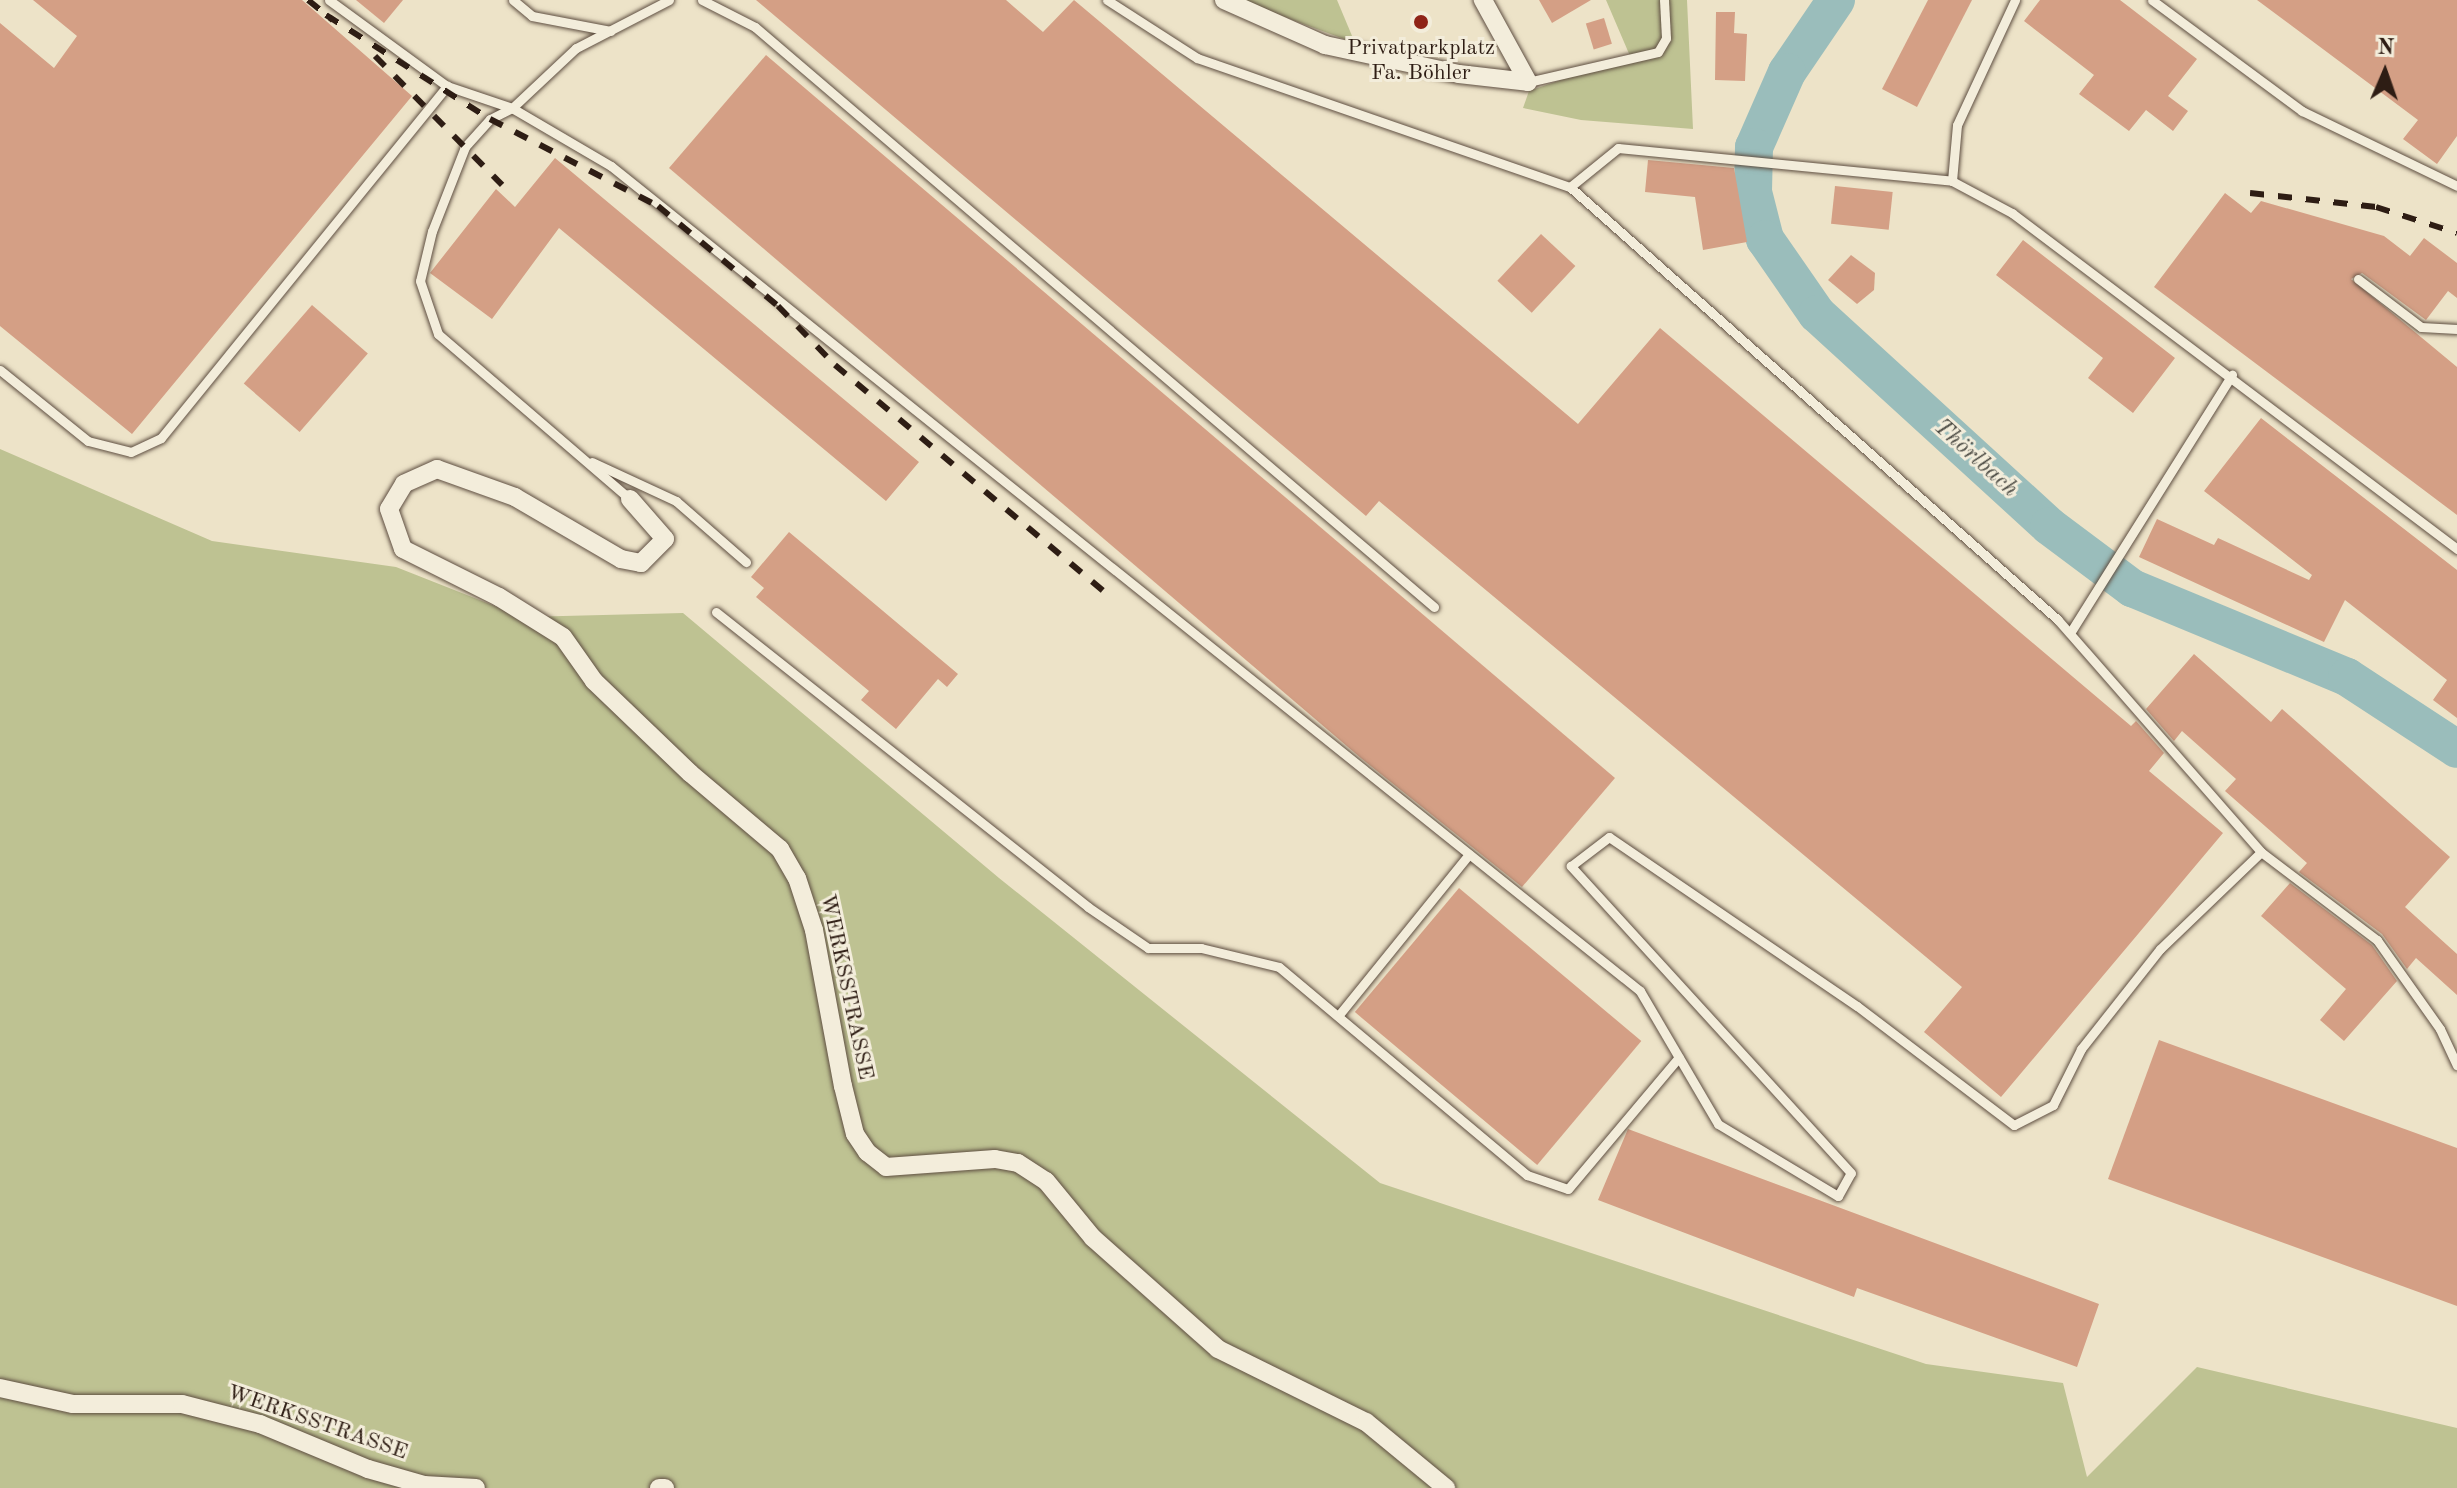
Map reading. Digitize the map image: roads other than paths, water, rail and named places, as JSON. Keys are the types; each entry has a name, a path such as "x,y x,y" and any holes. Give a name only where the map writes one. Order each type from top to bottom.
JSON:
{"street":[{"path":"1224,0 1265,23 1325,45 1459,74 1528,82"},
{"path":"1483,0 1528,82"},
{"name":"WERKSSTRASSE","path":"630,499 665,539 641,563 621,559 515,497 437,469 404,484 389,509 403,549 499,597 563,637 594,681 690,773 780,849 797,878 814,930 843,1086 855,1134 867,1152 886,1167 982,1160 1018,1163 1046,1181 1093,1238 1218,1349 1366,1422 1446,1488"},
{"name":"WERKSSTRASSE","path":"0,1388 73,1404 182,1404 260,1424 368,1469 424,1485 476,1488"}],"lane":[{"path":"329,0 447,86 512,108 611,166 1640,991 1718,1124 1838,1196 1851,1173 1571,866 1609,837 1857,1006 2014,1125 2053,1105 2081,1049 2160,949 2261,852"},
{"path":"513,0 532,16 611,31"},
{"path":"630,499 438,334 420,281 432,231 465,147 490,119 512,108 576,48 669,0"},
{"path":"702,0 755,27 1434,607"},
{"path":"1107,0 1197,58 1570,187 2070,633 2261,852 2377,940 2440,1029 2457,1065"},
{"path":"1528,82 1658,52 1666,38 1664,0"},
{"path":"1952,181 1957,125 2015,0"},
{"path":"2152,0 2302,111 2457,186"},
{"path":"0,370 88,441 131,452 161,438 447,86"},
{"path":"1570,187 1618,148 1952,181 2012,213 2232,375 2457,549"},
{"path":"2358,279 2421,327 2457,329"},
{"path":"2070,633 2119,549 2232,375"},
{"path":"582,457 676,501 746,562"},
{"path":"716,612 1088,907 1148,948 1201,948 1279,967 1527,1175 1568,1189 1679,1057"},
{"path":"1338,1016 1469,854"}],"waterway":[{"name":"Thörlbach","path":"1836,0 1787,72 1754,147 1753,192 1765,239 1817,314 2049,526 2132,588 2347,677 2457,749"}],"railway":[{"path":"308,0 333,20"},
{"path":"326,15 490,119 658,206 778,306 835,365 1105,592"},
{"path":"375,56 502,185"},
{"path":"2250,193 2376,207 2457,233"}],"place":[{"name":"Privatparkplatz Fa. Böhler","path":"1421,22"}]}
